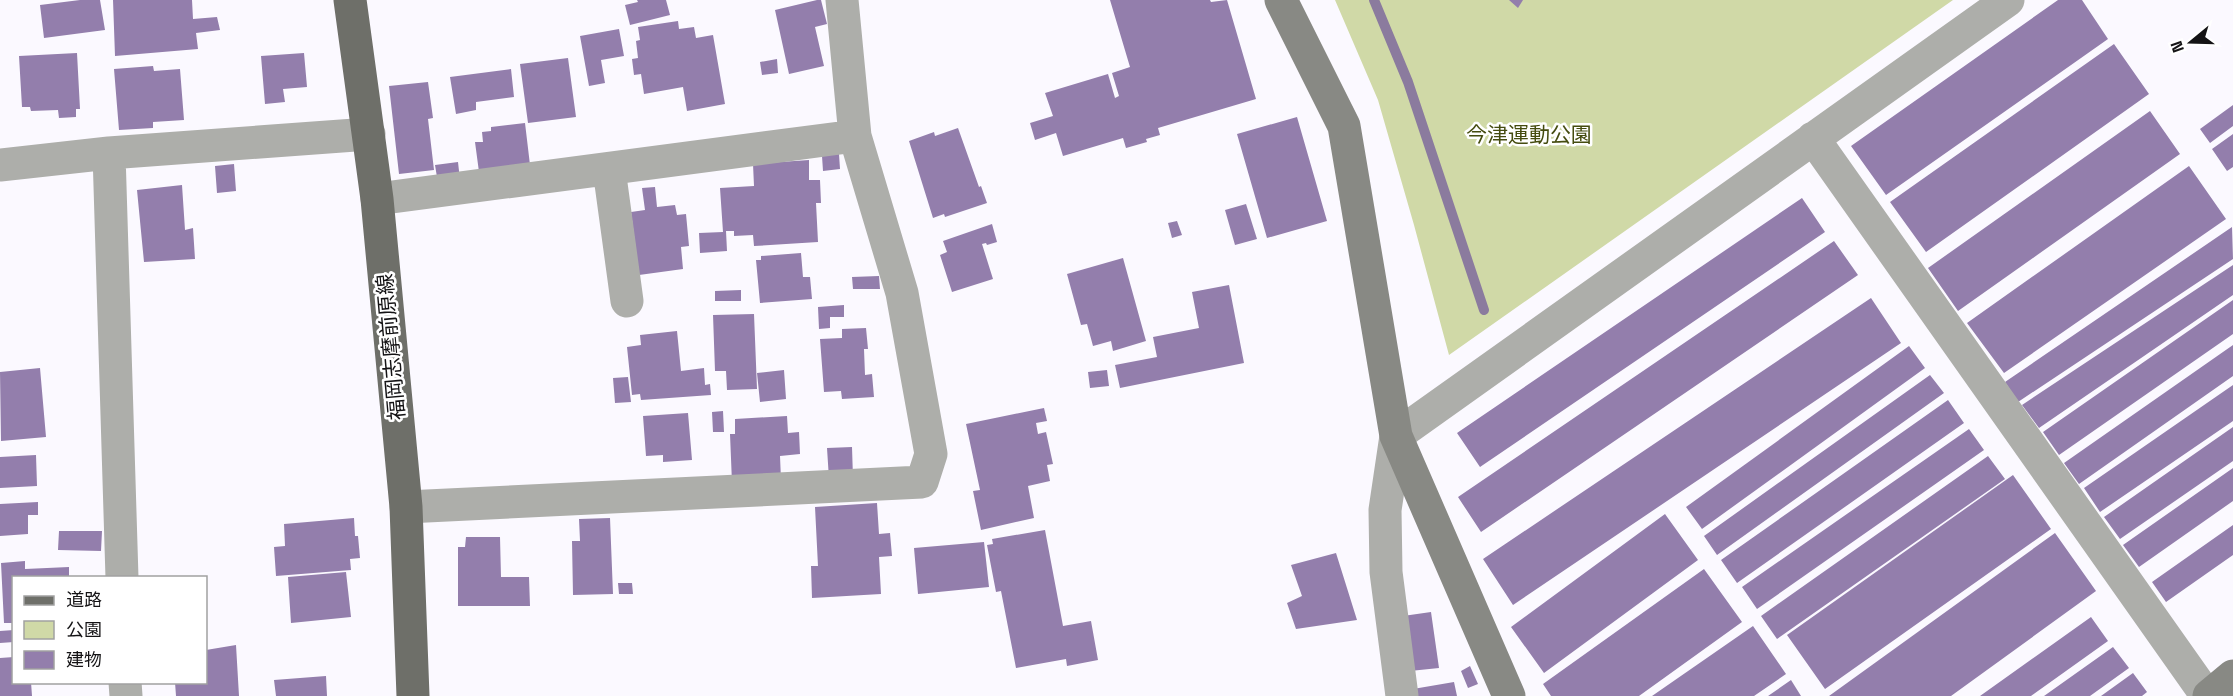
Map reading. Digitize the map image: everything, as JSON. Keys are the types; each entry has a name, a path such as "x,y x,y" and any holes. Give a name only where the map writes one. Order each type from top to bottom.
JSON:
{"main road":[{"name":"福岡志摩前原線","path":"350,0 377,199 406,507 413,696"}],"street":[{"path":"406,507 922,482 931,454 902,293 855,136 842,0"},
{"path":"1281,0 1344,126 1396,436 1509,696"},
{"path":"1402,696 1386,572 1385,510 1396,436 2008,0"},
{"path":"0,165 109,153 369,134"},
{"path":"377,199 855,136"},
{"path":"1813,138 2208,696 2233,676"},
{"path":"109,153 122,576"},
{"path":"609,169 627,301"}],"green space":[{"name":"今津運動公園","path":"1335,0 1953,0 1449,355 1378,100"}],"building":[{"path":"100,0 105,30 44,38 40,5"},
{"path":"113,0 192,0 193,19 217,17 220,30 196,33 198,49 115,56"},
{"path":"637,0 666,0 670,15 630,25 625,5 638,2"},
{"path":"821,0 827,24 815,27 824,66 789,74 775,10"},
{"path":"1110,0 1210,0 1211,2 1227,0 1256,99 1158,128 1160,135 1146,139 1147,142 1126,148 1123,138 1063,156 1056,133 1035,140 1030,123 1053,116 1045,93 1108,74 1115,98 1119,96 1112,73 1130,67"},
{"path":"1509,0 1523,0 1518,8"},
{"path":"2058,0 2082,0 2108,39 1886,195 1851,146"},
{"path":"678,21 679,29 694,27 696,38 713,35 725,104 687,111 683,87 644,94 641,74 634,75 632,59 638,58 636,41 640,40 638,27"},
{"path":"619,29 624,56 601,60 605,83 589,86 580,36"},
{"path":"2114,44 2149,94 1926,252 1890,202"},
{"path":"77,53 80,109 76,109 76,117 59,118 58,110 31,111 30,107 22,107 19,56"},
{"path":"304,53 307,87 283,89 285,102 265,104 261,56"},
{"path":"568,58 576,117 528,123 520,64"},
{"path":"777,59 778,73 762,75 760,62"},
{"path":"153,66 154,71 180,69 184,120 153,122 153,128 119,130 114,69"},
{"path":"511,69 514,97 476,102 476,110 456,114 450,77"},
{"path":"428,82 433,118 428,119 434,170 399,174 389,86"},
{"path":"2233,105 2233,126 2210,143 2200,129"},
{"path":"2150,111 2180,154 1958,311 1928,268"},
{"path":"1297,117 1327,221 1267,238 1237,134"},
{"path":"525,123 530,165 479,172 475,142 483,142 482,132 491,131 491,127"},
{"path":"958,128 987,203 945,217 944,214 933,218 909,141 934,132 935,136"},
{"path":"2233,134 2233,167 2227,171 2212,149"},
{"path":"839,154 840,169 823,171 822,156"},
{"path":"809,160 809,180 820,180 821,203 816,203 818,242 754,246 753,235 734,236 734,231 726,231 727,251 700,253 699,233 723,232 720,188 754,186 753,164"},
{"path":"458,162 460,180 438,183 435,165"},
{"path":"234,164 236,191 217,193 215,166"},
{"path":"2189,166 2226,219 2004,373 1967,323"},
{"path":"182,185 185,230 193,228 195,259 144,262 137,190"},
{"path":"655,187 657,207 675,205 677,215 686,214 689,246 681,247 683,269 639,275 631,212 645,210 642,188"},
{"path":"1802,198 1825,232 1480,467 1457,433"},
{"path":"1246,204 1257,239 1235,245 1225,210"},
{"path":"1177,221 1182,235 1172,238 1168,223"},
{"path":"992,224 997,242 982,244 993,279 952,292 940,255 947,252 943,241"},
{"path":"2232,227 2233,259 2018,402 2005,382"},
{"path":"1834,241 1858,275 1481,532 1458,497"},
{"path":"801,253 803,277 810,277 812,299 760,303 756,260 761,260 761,256"},
{"path":"1123,258 1146,341 1113,351 1111,341 1093,346 1087,324 1081,325 1067,274"},
{"path":"2233,265 2233,295 2039,428 2022,405"},
{"path":"879,276 880,289 853,289 852,277"},
{"path":"1229,285 1244,363 1120,388 1115,365 1157,357 1153,337 1199,328 1192,292"},
{"path":"741,290 741,301 715,301 715,291"},
{"path":"1871,298 1901,343 1513,605 1483,559"},
{"path":"2233,300 2233,334 2059,455 2043,432"},
{"path":"844,305 844,317 830,317 830,328 819,329 818,307"},
{"path":"754,314 757,389 727,390 726,371 715,371 713,315"},
{"path":"866,328 868,349 864,349 865,375 872,374 874,397 842,399 841,391 824,392 820,339 842,338 842,329"},
{"path":"677,331 681,371 704,368 705,385 710,384 711,395 641,400 640,394 632,395 627,347 641,345 640,335"},
{"path":"2233,345 2233,376 2079,484 2064,463"},
{"path":"1909,346 1925,368 1702,529 1686,507"},
{"path":"40,368 46,437 1,441 0,372"},
{"path":"784,370 786,399 760,402 757,373"},
{"path":"1107,370 1109,386 1090,388 1088,372"},
{"path":"1930,375 1944,393 1717,555 1704,536"},
{"path":"628,377 631,402 615,403 613,378"},
{"path":"2233,385 2233,421 2100,512 2084,488"},
{"path":"1948,400 1964,423 1737,583 1721,560"},
{"path":"1044,408 1047,421 1036,423 1038,434 1046,432 1053,464 1047,465 1050,481 1028,486 1034,518 981,530 973,491 980,490 966,424"},
{"path":"723,411 724,432 713,432 712,412"},
{"path":"688,413 692,460 663,462 663,455 646,456 643,416"},
{"path":"787,416 788,433 799,432 800,454 780,456 781,480 732,483 730,434 735,434 735,419"},
{"path":"2233,427 2233,461 2120,539 2104,517"},
{"path":"1969,429 1984,450 1757,609 1742,587"},
{"path":"852,447 853,478 829,479 827,448"},
{"path":"36,455 37,486 0,488 0,457"},
{"path":"1988,456 2005,479 1777,639 1761,616"},
{"path":"2233,468 2233,501 2139,567 2123,545"},
{"path":"2013,475 2051,529 1825,689 1787,635"},
{"path":"38,502 38,515 28,515 28,534 0,536 0,504"},
{"path":"877,503 879,534 890,533 892,556 879,557 881,594 812,598 811,566 818,566 815,507"},
{"path":"1665,514 1698,560 1544,673 1511,627"},
{"path":"354,518 360,558 350,559 351,570 276,576 274,547 285,546 284,524"},
{"path":"610,518 613,594 573,595 572,541 580,541 579,519"},
{"path":"2233,525 2233,555 2166,602 2152,582"},
{"path":"1045,530 1063,626 1091,621 1098,660 1067,666 1066,659 1016,668 1001,591 996,592 987,545 993,544 992,539"},
{"path":"59,531 102,531 101,551 58,550"},
{"path":"2055,533 2096,591 1951,696 1829,696"},
{"path":"466,537 500,537 501,577 529,577 530,606 458,606 458,547 465,547"},
{"path":"984,542 989,587 918,594 914,548"},
{"path":"1336,553 1357,620 1296,629 1287,603 1302,596 1291,565"},
{"path":"25,561 25,569 69,567 69,576 12,576 12,623 4,623 1,563"},
{"path":"1704,569 1742,622 1639,696 1551,696 1543,684"},
{"path":"346,572 351,617 291,623 288,577"},
{"path":"618,583 632,583 633,594 619,594"},
{"path":"1431,612 1439,668 1410,671 1403,616"},
{"path":"2091,617 2108,641 2031,696 1980,696"},
{"path":"1753,626 1786,674 1754,696 1652,696"},
{"path":"12,630 12,642 0,643 0,631"},
{"path":"236,645 239,696 176,696 175,684 207,684 207,650"},
{"path":"2113,647 2129,668 2090,696 2044,696"},
{"path":"12,657 12,684 31,684 32,696 0,696 0,658"},
{"path":"1470,666 1478,684 1468,688 1461,671"},
{"path":"2133,673 2147,692 2142,696 2101,696"},
{"path":"326,676 327,696 276,696 274,680"},
{"path":"1791,680 1801,696 1768,696"},
{"path":"1454,682 1457,696 1415,696 1413,689"}],"waterway":[{"path":"1374,0 1408,82 1484,310"}]}
